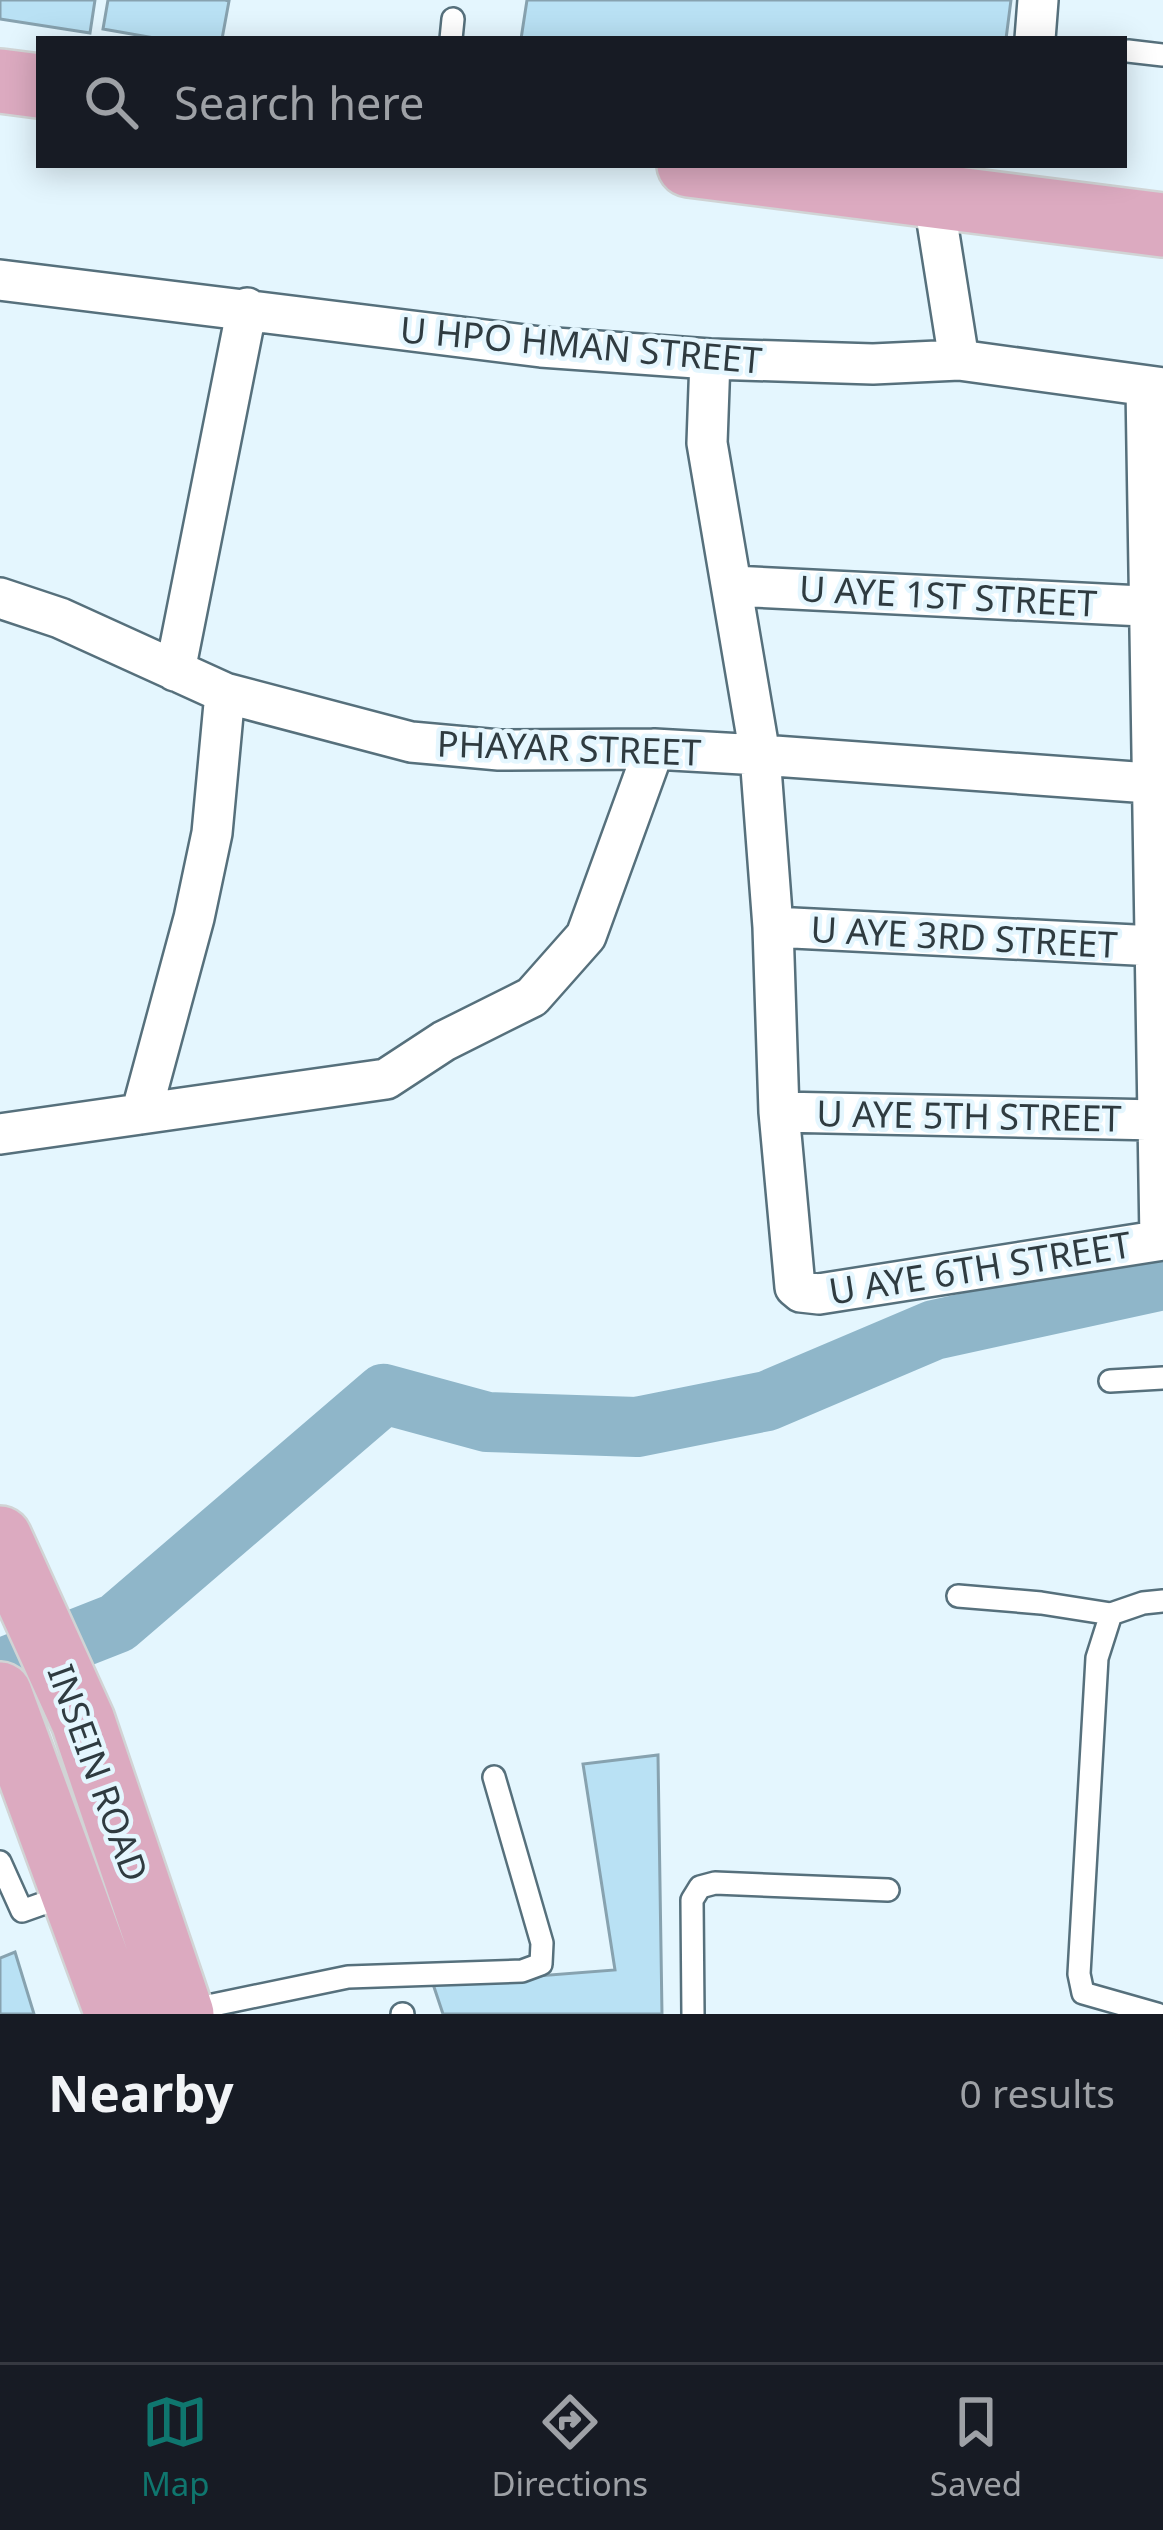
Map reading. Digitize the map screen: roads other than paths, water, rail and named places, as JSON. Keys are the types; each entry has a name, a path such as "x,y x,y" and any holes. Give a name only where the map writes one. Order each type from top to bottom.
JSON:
{"main road":[{"path":"0,81 36,86"},
{"path":"712,168 933,196 1025,186 1163,225"},
{"name":"INSEIN ROAD","path":"0,1538 37,1613 110,1793 182,2013"},
{"name":"INSEIN ROAD","path":"4,1706 117,2014"}],"street":[{"path":"1035,36 1038,0"},
{"path":"933,196 959,360"},
{"name":"U HPO HMAN STREET","path":"0,280 541,347 710,359 873,364 959,360 1155,387"},
{"path":"175,671 247,308"},
{"path":"710,359 707,443 760,755 773,927 779,1112"},
{"path":"1155,387 1155,946 1162,1240"},
{"name":"U AYE 1ST STREET","path":"732,586 1156,606"},
{"name":"PHAYAR STREET","path":"0,598 60,618 225,693 411,742 499,750 654,749 1158,784"},
{"path":"141,1114 212,833 225,693"},
{"path":"0,1134 386,1079 443,1041 532,997 586,936 654,749"},
{"name":"U AYE 3RD STREET","path":"773,927 1155,946"},
{"name":"U AYE 5TH STREET","path":"779,1112 1158,1120"},
{"name":"U AYE 6TH STREET","path":"779,1112 794,1280 801,1292 819,1294 1162,1240"}],"lane":[{"path":"1128,51 1163,56"},
{"path":"1110,1381 1163,1378"},
{"path":"958,1596 1111,1614 1163,1601"},
{"path":"1111,1614 1097,1658 1079,1974 1083,1994 1157,2014"},
{"path":"182,2013 348,1977 522,1971 541,1964 542,1943 494,1777"},
{"path":"0,1862 22,1911 75,1892"},
{"path":"693,2014 692,1900 700,1887 716,1883 887,1890"}],"waterway":[{"path":"0,1669 117,1623 384,1394 487,1422 637,1427 767,1401 934,1330 1163,1280"}]}
